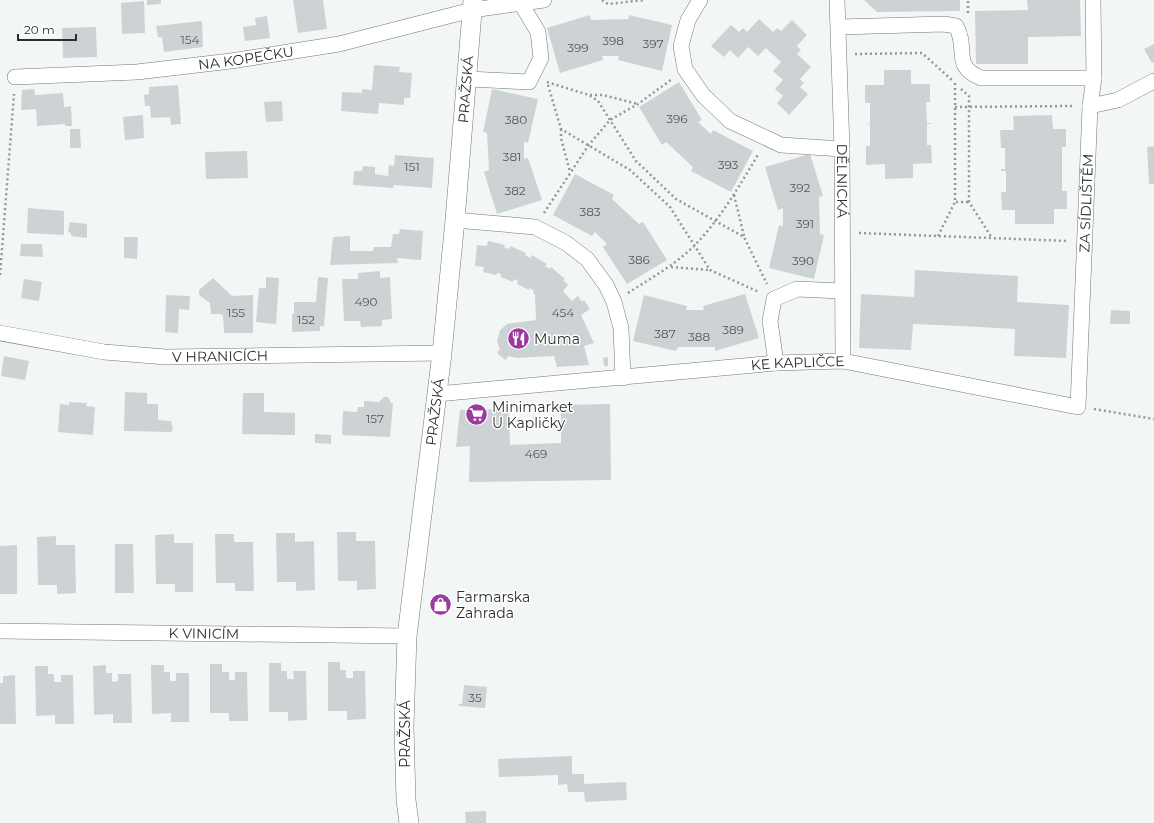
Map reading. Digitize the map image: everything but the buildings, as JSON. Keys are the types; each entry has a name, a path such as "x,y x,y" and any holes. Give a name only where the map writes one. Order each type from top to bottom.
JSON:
{"street":[{"name":"NA KOPEČKU","path":"15,77 137,72 231,61 340,44 472,5 544,0"},
{"path":"700,0 688,20 681,46 685,69 704,95 730,121 781,145 842,149"},
{"name":"DĚLNICKÁ","path":"837,0 842,149 843,361"},
{"name":"ZA SÍDLIŠTĚM","path":"1078,407 1090,106 1094,78 1094,0"},
{"path":"467,78 529,82 541,58 538,32 520,2"},
{"name":"PRAŽSKÁ","path":"409,823 406,800 404,727 407,636 442,353 455,220 472,5"},
{"path":"839,27 944,24 956,26 962,36 963,66 970,74 980,78 1094,78"},
{"path":"1090,106 1118,100 1154,81"},
{"path":"455,220 535,227 566,243 586,259 606,285 614,302 621,328 623,378"},
{"path":"776,363 770,321 774,298 797,289 842,291"},
{"name":"V HRANICÍCH","path":"0,333 104,352 166,357 442,353"},
{"name":"KE KAPLIČCE","path":"437,394 776,363 843,361 1078,407"},
{"name":"K VINICÍM","path":"0,631 407,636"}],"path":[{"path":"602,0 608,4 645,0"},
{"path":"840,54 922,53 969,96 969,202 992,238"},
{"path":"535,227 588,146 610,120 638,104 685,69"},
{"path":"535,70 547,82 589,95 598,101 636,161 676,199 744,237"},
{"path":"0,275 15,77"},
{"path":"547,82 561,129 561,138 570,172"},
{"path":"938,236 955,202 955,83"},
{"path":"589,95 603,95 638,104"},
{"path":"955,107 1090,106"},
{"path":"561,129 630,170 670,207 710,270"},
{"path":"614,302 670,267 695,245 716,220 734,194 767,138"},
{"path":"734,194 744,237 774,298"},
{"path":"955,202 969,202"},
{"path":"842,233 1084,242"},
{"path":"670,267 710,270 774,298"},
{"path":"1078,407 1154,420"}],"place":[{"name":"Muma","path":"518,339"},
{"name":"Minimarket U Kapličky","path":"477,415"},
{"name":"Farmarska Zahrada","path":"441,605"}]}
